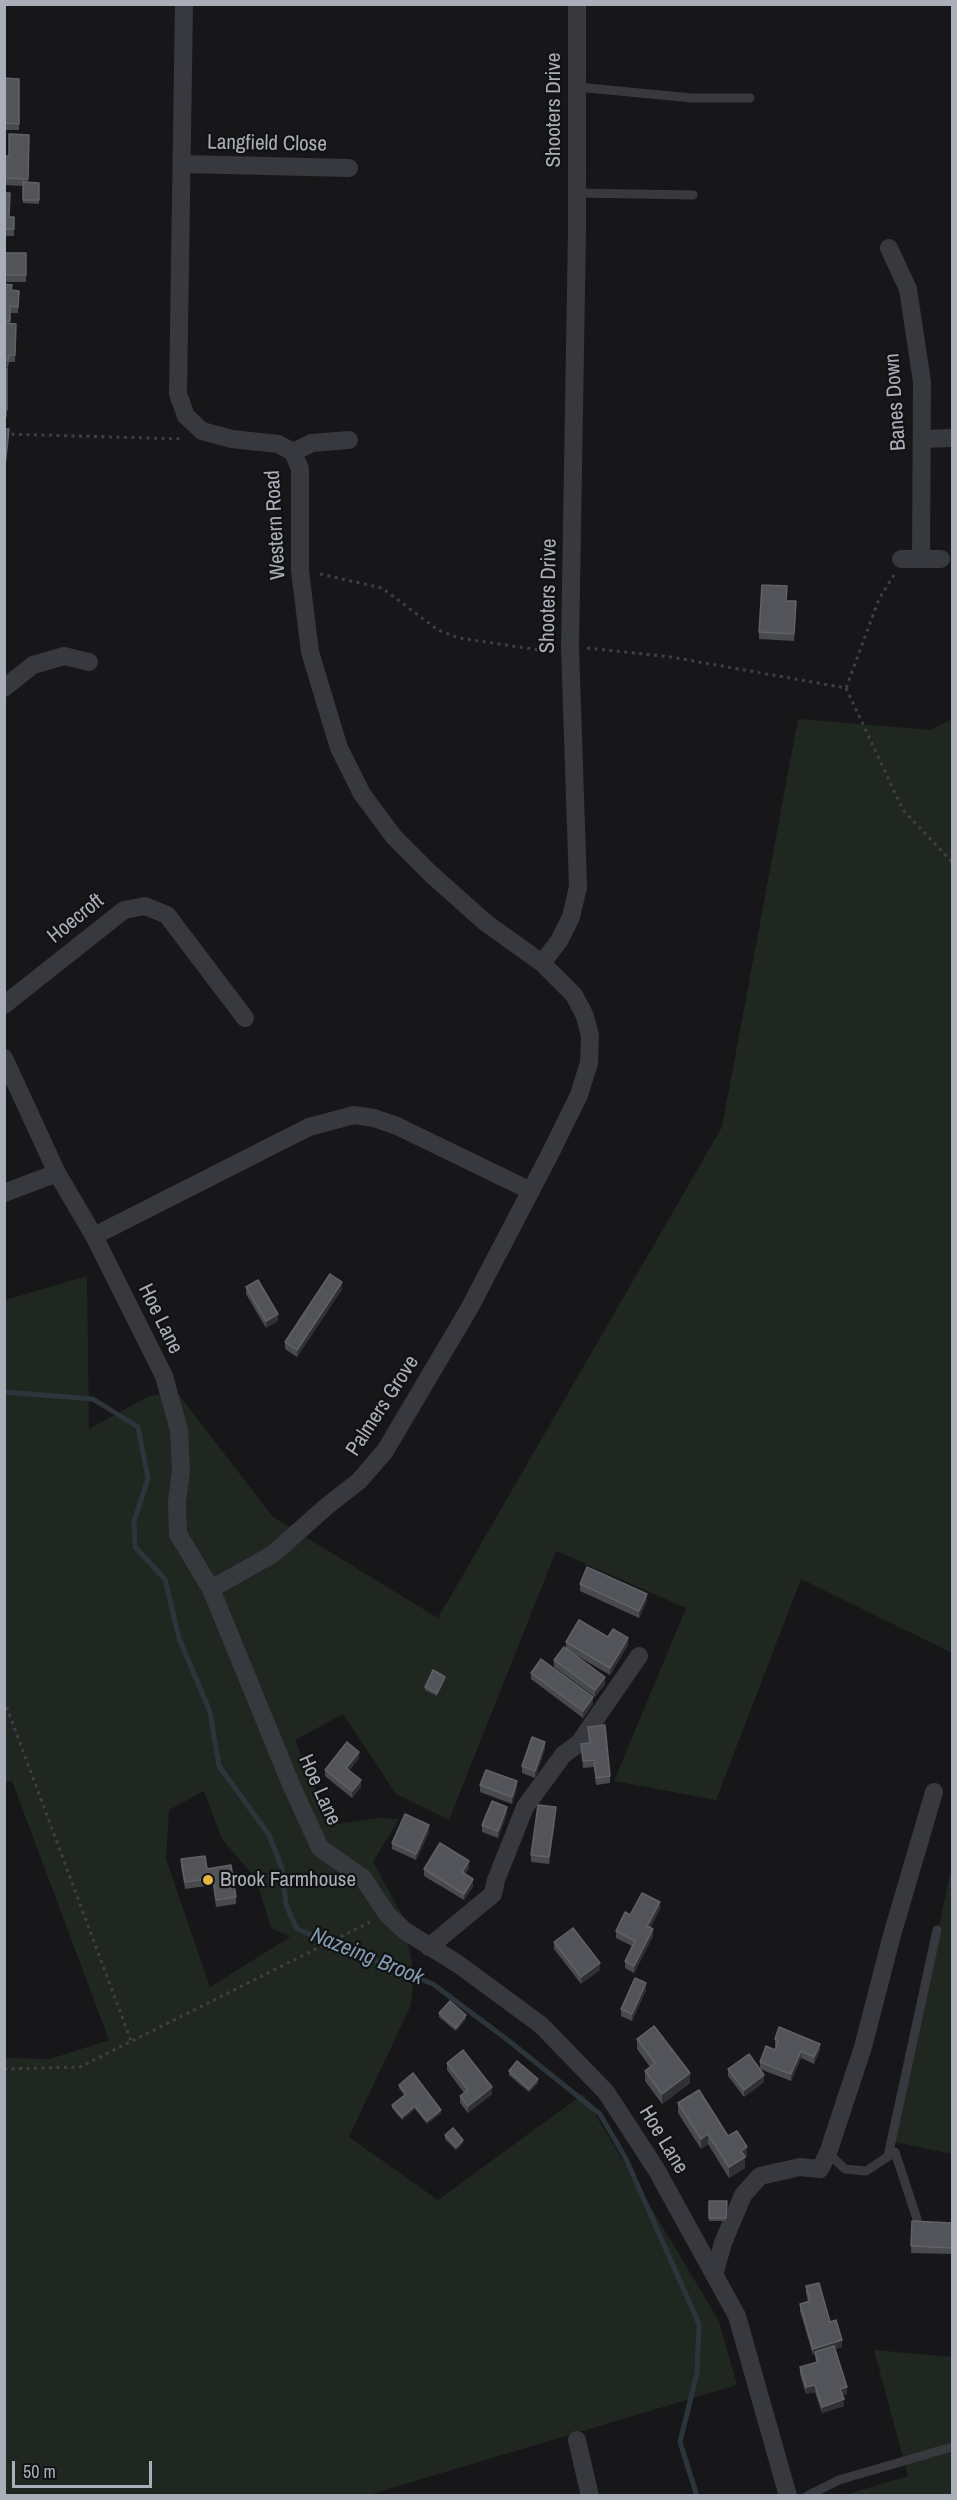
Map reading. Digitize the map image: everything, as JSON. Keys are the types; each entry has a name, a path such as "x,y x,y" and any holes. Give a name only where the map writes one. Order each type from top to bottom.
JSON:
{"street":[{"path":"184,4 184,164 178,394 186,416 194,423"},
{"name":"Shooters Drive","path":"542,963 559,941 571,917 578,887 570,650 573,571 577,4"},
{"name":"Langfield Close","path":"184,164 349,168"},
{"name":"Banes Down","path":"889,248 908,289 922,382 921,559"},
{"name":"Western Road","path":"194,423 202,430 232,439 278,444 293,452 300,469 300,571 310,652 339,748 362,794 394,837 486,923 542,963"},
{"path":"922,439 952,438"},
{"path":"293,452 312,443 349,440"},
{"path":"901,559 941,559"},
{"path":"4,688 33,665 63,656 89,662"},
{"name":"Hoecroft","path":"4,1005 124,910 145,906 167,915 245,1018"},
{"name":"Palmers Grove","path":"211,1589 273,1554 359,1481 382,1455 469,1309 579,1095 588,1063 590,1036 585,1016 574,995 542,963"},
{"name":"Hoe Lane","path":"4,1058 57,1173 94,1236 164,1376 179,1430 178,1534 211,1589 292,1787 320,1848 363,1878 387,1914 405,1931 459,1964 541,2025 606,2092 657,2169 737,2316 788,2496"},
{"path":"94,1236 309,1127 354,1115 374,1118 397,1126 531,1191"},
{"path":"4,1193 57,1173"},
{"path":"429,1947 493,1894 496,1880 525,1807 563,1755 579,1743 639,1656"},
{"path":"714,2275 723,2243 743,2195 760,2176 800,2167 820,2169 828,2153 863,2047 892,1935 934,1792"},
{"path":"577,2440 590,2496"}],"lane":[{"path":"577,87 692,98 750,98"},
{"path":"577,193 693,195"},
{"path":"888,2156 937,1929"},
{"path":"828,2153 844,2169 866,2171 895,2152 917,2219"},
{"path":"807,2496 839,2480 952,2447"}],"path":[{"path":"4,434 186,439 194,423"},
{"path":"901,559 879,599 846,688 903,810 952,862"},
{"path":"300,571 382,588 438,630 459,638 535,650 602,648 671,657 846,688"},
{"path":"4,1700 131,2041"},
{"path":"4,2069 80,2067 387,1914"}],"shaded area":[{"path":"798,719 930,730 952,719 952,1653 801,1579 716,1800 614,1781 686,1608 556,1551 449,1820 396,1794 343,1714 295,1740 330,1825 379,1818 399,1819 373,1862 402,1915 414,1973 411,2005 349,2137 438,2200 583,2094 719,2321 737,2385 368,2495 5,2495 5,2058 50,2059 109,2040 12,1781 5,1782 5,1300 87,1276 89,1429 147,1397 176,1391 273,1517 438,1618 722,1127","holes":["204,1791 222,1839 256,1879 271,1928 290,1937 210,1987 166,1859 169,1810"]},
{"path":"952,1865 952,2154 894,2142"},
{"path":"874,2350 952,2357 952,2495 841,2496 908,2476"}],"building":[{"path":"4,78 19,79 19,124 4,123"},
{"path":"9,134 29,135 28,179 4,178 4,156 9,156"},
{"path":"23,182 39,183 39,200 23,200"},
{"path":"4,193 10,193 9,217 14,217 14,229 4,229"},
{"path":"4,253 26,253 26,275 4,275"},
{"path":"4,284 12,285 11,290 19,291 18,307 10,306 10,321 4,320"},
{"path":"4,323 16,324 15,355 9,355 8,360 4,360"},
{"path":"4,368 7,368 7,410 4,410"},
{"path":"4,429 9,429 5,466 4,466"},
{"path":"762,585 787,586 786,601 796,601 794,634 759,632"},
{"path":"330,1274 342,1282 297,1350 285,1342"},
{"path":"258,1280 278,1314 266,1321 246,1287"},
{"path":"587,1567 647,1594 639,1611 580,1584"},
{"path":"579,1620 608,1637 613,1629 628,1638 610,1668 566,1642"},
{"path":"564,1647 605,1677 595,1690 554,1660"},
{"path":"541,1659 593,1697 583,1711 531,1673"},
{"path":"433,1670 445,1677 437,1693 425,1687"},
{"path":"605,1725 610,1776 596,1778 594,1760 583,1761 581,1744 590,1743 588,1727"},
{"path":"532,1737 545,1742 535,1771 522,1766"},
{"path":"347,1742 359,1752 346,1768 361,1780 352,1791 325,1770"},
{"path":"486,1770 517,1781 512,1797 480,1785"},
{"path":"492,1801 507,1807 498,1831 482,1825"},
{"path":"538,1805 556,1807 549,1857 531,1855"},
{"path":"405,1814 429,1825 416,1854 392,1843"},
{"path":"440,1843 469,1861 462,1872 473,1879 464,1894 424,1869"},
{"name":"Brook Farmhouse","path":"205,1856 207,1869 231,1865 236,1897 216,1900 213,1878 185,1882 181,1859"},
{"path":"642,1893 660,1902 647,1926 653,1929 634,1966 625,1961 635,1941 616,1931 625,1912 630,1915"},
{"path":"573,1928 600,1963 581,1977 554,1942"},
{"path":"635,1978 646,1983 632,2014 621,2009"},
{"path":"450,2001 466,2015 456,2028 439,2013"},
{"path":"654,2026 690,2073 662,2094 645,2071 655,2063 637,2039"},
{"path":"779,2027 820,2044 814,2057 801,2051 791,2074 760,2062 766,2046 775,2050 778,2041 775,2039"},
{"path":"463,2050 492,2087 468,2106 460,2096 468,2090 447,2063"},
{"path":"749,2054 764,2075 744,2090 728,2069"},
{"path":"517,2061 538,2079 529,2089 509,2071"},
{"path":"413,2073 441,2110 427,2121 415,2106 402,2117 392,2105 406,2094 399,2085"},
{"path":"699,2090 728,2136 737,2131 747,2147 741,2151 745,2157 729,2167 708,2134 701,2139 678,2103"},
{"path":"453,2128 463,2140 456,2147 445,2135"},
{"path":"709,2201 727,2201 726,2218 709,2218"},
{"path":"912,2221 952,2223 952,2248 911,2246"},
{"path":"819,2283 830,2322 836,2320 842,2340 813,2349 800,2304 810,2301 806,2286"},
{"path":"834,2346 847,2387 840,2389 844,2399 822,2407 815,2385 806,2387 800,2367 818,2362 815,2352"}],"waterway":[{"name":"Nazeing Brook","path":"4,1392 93,1399 138,1427 148,1478 134,1522 135,1547 165,1579 179,1638 210,1712 219,1766 269,1835 282,1868 286,1905 297,1929 433,1984 600,2114 626,2159 699,2324 697,2373 680,2442 697,2496"}],"place":[{"name":"Brook Farmhouse","path":"208,1880"}]}
